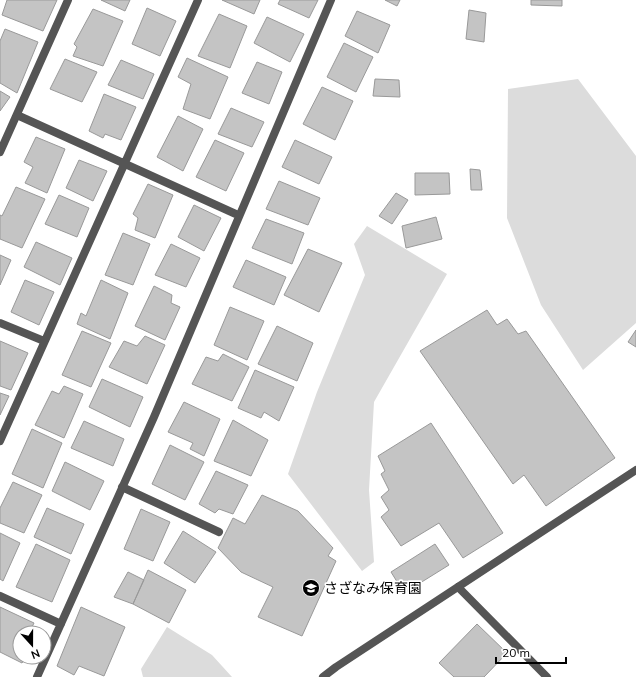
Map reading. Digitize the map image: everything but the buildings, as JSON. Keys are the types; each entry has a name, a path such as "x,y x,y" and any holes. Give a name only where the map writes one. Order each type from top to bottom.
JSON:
{"street":[{"path":"0,152 68,0"},
{"path":"0,441 198,0"},
{"path":"37,677 154,417 238,216 331,0"},
{"path":"17,115 238,216"},
{"path":"0,323 44,341"},
{"path":"323,677 636,470"},
{"path":"122,487 219,532"},
{"path":"458,587 548,677"},
{"path":"0,596 61,624"}],"shaded area":[{"path":"578,79 636,156 636,323 583,370 541,305 507,218 508,89"},
{"path":"367,226 447,274 374,402 369,490 374,562 362,571 288,474 317,392 365,275 354,244"},
{"path":"167,627 212,655 232,677 143,677 141,669"}],"place":[{"name":"さざなみ保育園","path":"311,588"}]}
